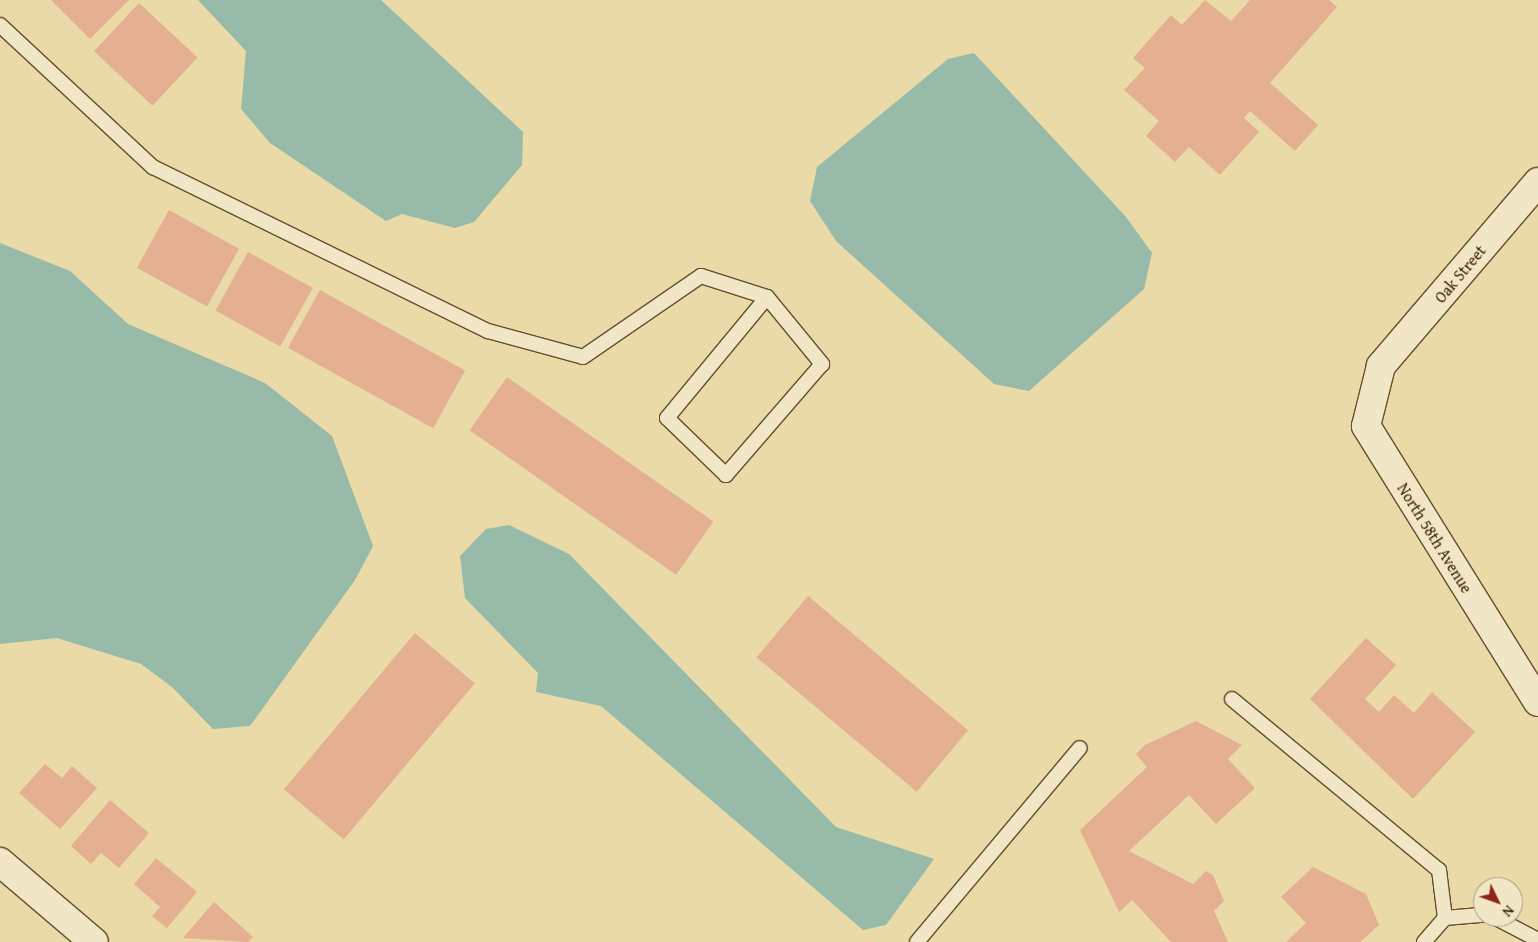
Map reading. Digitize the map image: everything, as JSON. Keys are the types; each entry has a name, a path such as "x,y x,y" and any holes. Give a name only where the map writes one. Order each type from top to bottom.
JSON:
{"street":[{"name":"Oak Street","path":"1381,366 1538,182"},
{"name":"North 58th Avenue","path":"1381,366 1366,426 1538,702"},
{"path":"0,862 94,942"}],"lane":[{"path":"0,25 153,167 488,332 583,357 701,276 766,298 822,364 726,475 667,418 766,298"},
{"path":"1232,699 1439,870 1445,918"},
{"path":"917,942 1080,748"},
{"path":"1424,942 1445,918 1473,916"},
{"path":"1513,927 1538,940"}],"shaded area":[{"path":"198,0 381,0 523,132 522,165 474,222 455,228 402,214 386,221 270,143 241,109 246,51"},
{"path":"974,53 1126,217 1152,253 1144,289 1029,391 994,384 836,241 810,201 817,167 948,59"},
{"path":"0,243 70,271 128,324 265,383 332,436 373,546 355,580 250,726 213,729 172,687 141,664 57,638 0,644"},
{"path":"509,525 569,554 836,827 934,859 886,925 863,930 601,706 536,692 538,673 465,598 460,556 486,529"}],"building":[{"path":"51,0 129,0 90,39"},
{"path":"1205,0 1231,21 1250,0 1329,0 1337,7 1270,83 1318,125 1295,151 1250,111 1244,118 1259,132 1220,175 1189,147 1175,162 1146,136 1159,121 1124,90 1145,68 1133,58 1171,15 1182,25"},
{"path":"139,3 198,58 152,106 94,51"},
{"path":"169,210 239,249 207,307 137,268"},
{"path":"248,252 313,288 280,346 216,311"},
{"path":"320,290 465,370 433,428 288,348"},
{"path":"507,377 713,522 676,575 470,430"},
{"path":"808,596 968,730 917,792 757,657"},
{"path":"415,633 475,683 344,839 284,789"},
{"path":"1366,638 1396,665 1365,699 1379,712 1394,695 1414,713 1432,692 1475,732 1413,799 1310,699"},
{"path":"1196,721 1242,745 1228,759 1255,788 1216,824 1189,795 1129,851 1193,884 1206,871 1213,875 1224,901 1214,911 1228,942 1171,942 1132,900 1119,912 1080,830 1147,767 1136,754 1145,745"},
{"path":"45,764 62,778 72,766 97,788 60,829 19,793"},
{"path":"110,800 149,833 119,868 101,853 91,864 71,846"},
{"path":"156,858 197,892 167,928 152,916 160,907 134,884"},
{"path":"1313,867 1366,894 1379,925 1360,942 1286,942 1306,923 1281,897"},
{"path":"214,902 253,937 248,942 183,938"}]}
